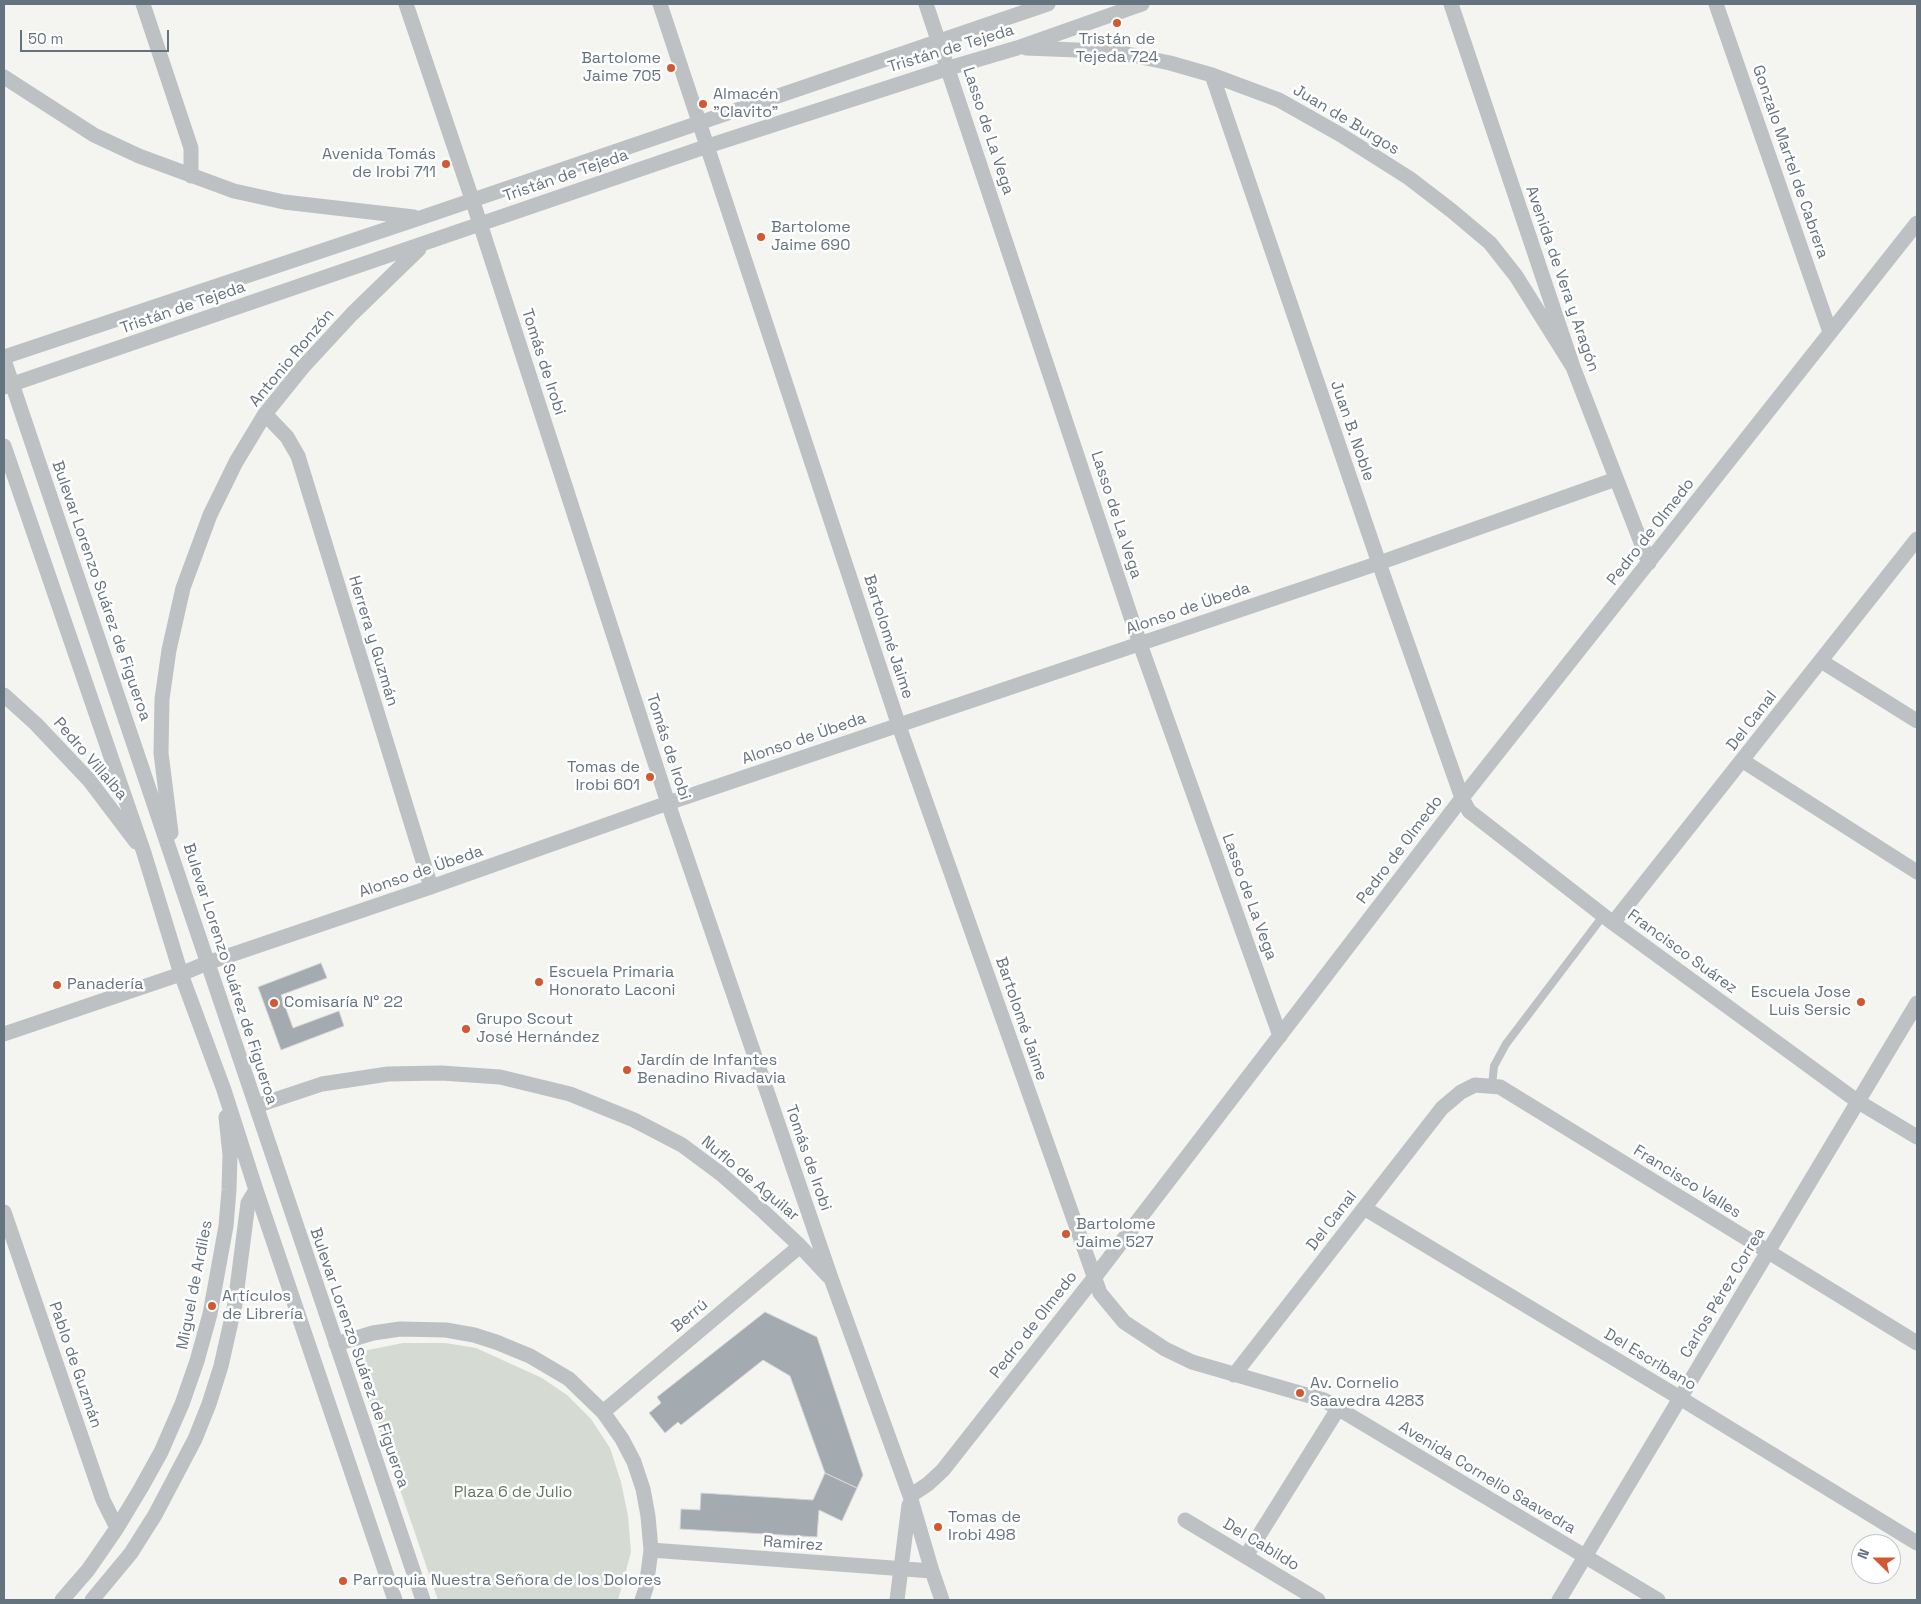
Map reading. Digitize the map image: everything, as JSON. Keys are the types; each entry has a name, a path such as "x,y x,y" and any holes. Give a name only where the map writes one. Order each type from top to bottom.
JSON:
{"street":[{"path":"143,4 191,148 191,176"},
{"name":"Tomás de Irobi","path":"406,4 472,199 668,803 832,1281 910,1496 942,1600"},
{"name":"Bartolomé Jaime","path":"660,4 899,726 1094,1278"},
{"name":"Lasso de La Vega","path":"926,4 949,68 1140,644 1280,1036"},
{"path":"1002,19 1019,4"},
{"name":"Tristán de Tejeda","path":"4,358 1048,4"},
{"name":"Tristán de Tejeda","path":"8,386 708,146 1017,48 1142,4"},
{"name":"Avenida de Vera y Aragón","path":"1451,4 1573,367 1649,563"},
{"name":"Gonzalo Martel de Cabrera","path":"1716,4 1830,332"},
{"name":"Juan de Burgos","path":"1017,48 1127,54 1212,75 1279,100 1341,135 1401,173 1452,211 1490,243 1516,276 1573,367"},
{"name":"Juan B. Noble","path":"1212,75 1379,564 1462,798"},
{"path":"4,76 19,88 94,135 140,156 234,191 284,202 420,218"},
{"name":"Pedro de Olmedo","path":"910,1496 928,1484 942,1470 1094,1278 1462,798 1917,223"},
{"name":"Antonio Ronzón","path":"175,864 161,753 162,699 169,650 184,588 210,515 236,462 265,414 303,367 352,314 423,245"},
{"name":"Bulevar Lorenzo Suárez de Figueroa","path":"4,358 8,386 175,864 423,1600"},
{"name":"Herrera y Guzmán","path":"265,414 287,437 298,456 431,887"},
{"path":"4,446 144,853 181,974 224,1090 256,1190 396,1600"},
{"name":"Alonso de Úbeda","path":"4,1034 668,803 1379,564 1616,479"},
{"name":"Del Canal","path":"1608,920 1743,760 1917,539"},
{"path":"1821,661 1917,721"},
{"name":"Pedro Villalba","path":"4,695 36,724 89,780 144,853"},
{"path":"1743,760 1917,872"},
{"name":"Francisco Suárez","path":"1462,798 1470,811 1608,920 1857,1101 1917,1137"},
{"name":"Carlos Pérez Correa","path":"1559,1600 1917,1003"},
{"name":"Nuflo de Aguilar","path":"256,1106 322,1084 388,1074 441,1073 500,1078 570,1094 634,1120 682,1145 721,1174 800,1246 832,1281"},
{"name":"Francisco Valles","path":"1461,1092 1475,1085 1500,1087 1917,1342"},
{"name":"Miguel de Ardiles","path":"62,1600 88,1570 118,1528 161,1452 182,1404 197,1362 210,1314 226,1226 230,1155 224,1090"},
{"name":"Del Canal","path":"1234,1375 1442,1108 1461,1092"},
{"path":"92,1600 131,1553 155,1515 186,1456 206,1412 221,1366 235,1304 248,1203 256,1190"},
{"name":"Del Escribano","path":"1364,1208 1917,1543"},
{"name":"Pablo de Guzmán","path":"4,1212 102,1500 118,1528"},
{"name":"Berrú","path":"603,1412 800,1246"},
{"name":"Avenida Cornelio Saavedra","path":"1094,1278 1100,1293 1126,1323 1174,1353 1192,1362 1324,1400 1658,1600"},
{"path":"336,1344 373,1333 400,1329 424,1328 474,1335 521,1353 550,1367 575,1384 603,1412 622,1439 634,1462 643,1489 651,1550 646,1588 642,1600"},
{"path":"1246,1556 1338,1409"},
{"path":"897,1600 910,1496"},
{"name":"Del Cabildo","path":"1185,1520 1318,1600"},
{"name":"Ramirez","path":"651,1550 932,1571"}],"lane":[{"path":"1492,1086 1494,1066 1506,1044 1608,920"}],"green space":[{"name":"Plaza 6 de Julio","path":"403,1343 445,1343 476,1348 542,1378 567,1395 591,1419 610,1448 621,1482 628,1516 631,1552 618,1600 438,1600 353,1353"}],"building":[{"name":"Comisaría N° 22","path":"321,963 327,978 281,995 293,1028 339,1011 344,1026 281,1050 258,987"},
{"path":"765,1312 817,1337 863,1475 857,1488 825,1473 790,1376 763,1360 681,1425 678,1422 665,1433 649,1413 661,1403 657,1397"},
{"path":"825,1473 857,1488 842,1521 819,1510 817,1537 680,1529 681,1509 700,1510 701,1493 813,1500"}],"place":[{"name":"Tristán de Tejeda 724","path":"1117,23"},
{"name":"Bartolome Jaime 705","path":"671,68"},
{"name":"Almacén \"Clavito\"","path":"703,104"},
{"name":"Avenida Tomás de Irobi 711","path":"446,164"},
{"name":"Bartolome Jaime 690","path":"761,237"},
{"name":"Tomas de Irobi 601","path":"650,777"},
{"name":"Escuela Primaria Honorato Laconi","path":"539,982"},
{"name":"Panadería","path":"57,985"},
{"name":"Escuela Jose Luis Sersic","path":"1861,1002"},
{"name":"Comisaría N° 22","path":"274,1003"},
{"name":"Grupo Scout José Hernández","path":"466,1029"},
{"name":"Jardín de Infantes Benadino Rivadavia","path":"627,1070"},
{"name":"Bartolome Jaime 527","path":"1066,1234"},
{"name":"Artículos de Librería","path":"212,1306"},
{"name":"Av. Cornelio Saavedra 4283","path":"1300,1393"},
{"name":"Tomas de Irobi 498","path":"938,1527"},
{"name":"Parroquia Nuestra Señora de los Dolores","path":"343,1581"}]}
